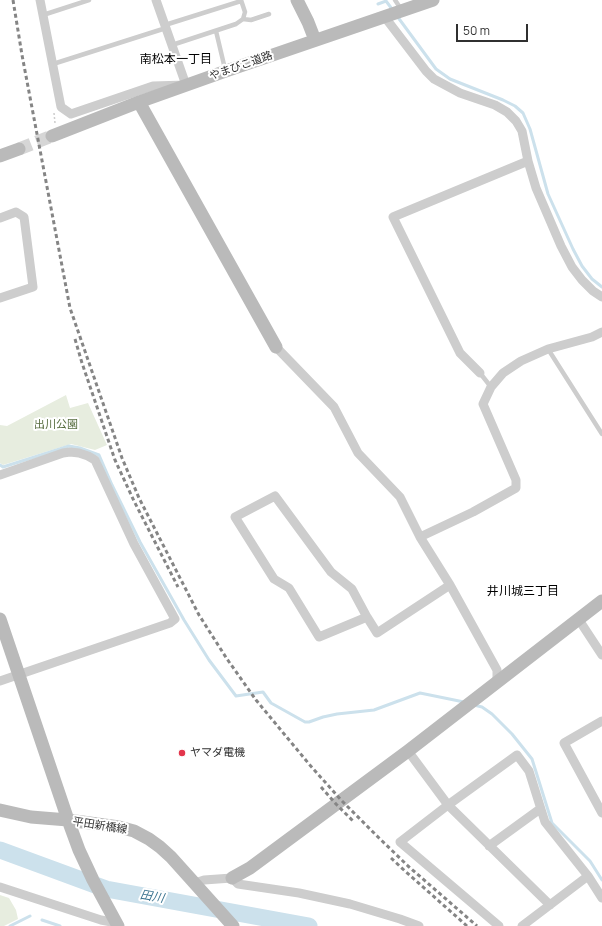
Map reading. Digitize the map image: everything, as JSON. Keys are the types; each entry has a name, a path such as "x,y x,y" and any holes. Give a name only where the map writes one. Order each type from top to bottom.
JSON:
{"street":[{"path":"40,0 61,107 71,114 153,86 186,85 156,0"},
{"path":"297,0 315,40"},
{"name":"やまびこ道路","path":"52,136 139,102 315,40 394,10 433,0"},
{"path":"394,10 426,71 434,79 460,93 495,105 507,112 516,121 522,131 528,161 536,188 561,246 572,267 582,280 593,291 602,297"},
{"path":"139,102 276,347 334,407 358,453 400,497 420,537 450,585 497,670 497,683"},
{"path":"0,156 19,149"},
{"path":"480,373 460,353 393,217 528,161"},
{"path":"0,218 16,212 24,217 33,287 0,298"},
{"path":"420,537 473,512 516,488 516,480 483,404 491,387 503,373 521,361 548,349 592,337 602,332"},
{"path":"0,475 62,453 79,453 95,460 134,544 175,618 170,623 0,681"},
{"path":"367,617 319,637 289,588 274,579 235,517 275,496 331,572 352,589 377,633 450,585"},
{"path":"198,887 204,880 232,878 250,868 408,751 602,601"},
{"path":"0,619 79,850 116,923"},
{"path":"577,620 581,623 602,655"},
{"path":"602,721 564,743 602,813"},
{"path":"408,751 448,805 550,905"},
{"path":"499,926 400,842 517,755 529,771 545,822 588,876 602,898"},
{"path":"489,846 540,809"},
{"name":"平田新橋線","path":"0,810 31,817 68,820 119,827 134,831 160,847 233,926"},
{"path":"522,926 588,876"},
{"path":"232,878 238,884 299,893 350,904 419,926"},
{"path":"0,887 94,918 116,923"}],"lane":[{"path":"43,15 89,0"},
{"path":"53,64 241,0 244,12 243,19"},
{"path":"172,45 236,24 243,19 251,20 269,14"},
{"path":"216,31 226,71"},
{"path":"548,349 602,434"},
{"path":"480,373 491,387"}],"green space":[{"name":"出川公園","path":"66,395 70,408 88,403 107,445 95,450 71,444 3,465 0,463 0,425 7,426"},
{"path":"0,895 9,898 16,910 18,919 4,926 0,926"}],"waterway":[{"path":"378,4 386,1 392,9"},
{"path":"397,16 436,69 450,79 515,106 523,113 530,129 548,194 582,266 592,279 602,287"},
{"path":"0,465 3,467 69,446 80,448 99,455 140,542 184,620 209,660 236,696 263,692 271,703 305,722 337,714 374,710 420,693 464,702"},
{"path":"474,705 482,707 492,714 512,734 532,759 552,823 590,861 602,880"},
{"name":"田川","path":"0,850 106,889 309,926"},
{"path":"10,926 30,916"},
{"path":"42,920 60,926"}],"tunnel":[{"path":"19,149 52,136"}],"railway":[{"path":"13,0 70,308 122,458 139,498 199,615 227,659 256,700 341,800 408,866 477,926"},
{"path":"75,339 115,460 178,587"},
{"path":"321,787 354,822"},
{"path":"391,858 467,926"}],"place":[{"name":"ヤマダ電機","path":"182,753"}],"district":[{"name":"南松本一丁目","path":"176,60"},
{"name":"井川城三丁目","path":"523,592"}]}
